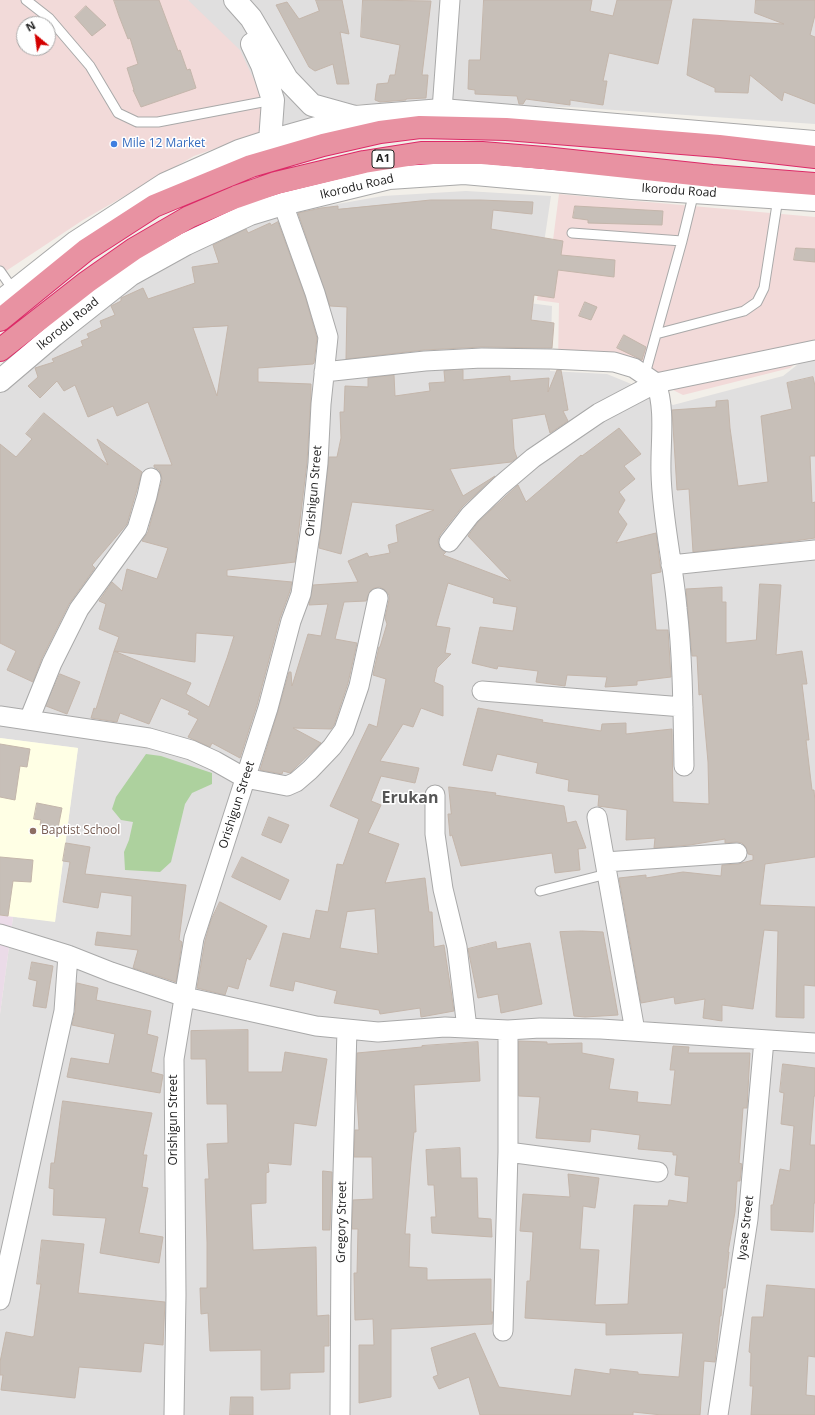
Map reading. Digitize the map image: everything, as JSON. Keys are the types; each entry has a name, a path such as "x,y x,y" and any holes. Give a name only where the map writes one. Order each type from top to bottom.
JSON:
{"highway":[{"name":"A1","path":"0,320 86,250 154,206 251,166 323,145 380,132 420,127 506,129 719,146 815,157"},
{"path":"719,146 815,143"},
{"name":"Ikorodu Road","path":"0,350 87,282 134,249 189,217 236,197 276,183 364,162 421,153 482,153 712,176 815,184"},
{"path":"712,176 815,199"}],"street":[{"path":"219,0 241,24 262,65 273,100 270,141"},
{"path":"235,0 251,18 287,79 312,105 355,117"},
{"path":"442,110 450,0"},
{"path":"7,297 76,242 165,184 240,151 355,117 442,110 815,143"},
{"name":"Ikorodu Road","path":"0,381 54,335 130,275 186,244 250,214 283,204 389,178 464,172 694,192 815,199"},
{"name":"Orishigun Street","path":"174,1415 176,1295 174,1059 194,938 268,708 291,621 302,586 311,527 328,337 283,204"},
{"path":"449,542 470,515 500,486 533,458 650,378 815,350"},
{"path":"324,372 425,361 482,358 551,358 614,362 634,368 650,378 660,393 662,440 661,473 682,658 684,766"},
{"path":"28,720 52,663 79,609 136,529 147,496 151,478"},
{"path":"671,565 815,550"},
{"path":"0,716 140,737 168,743 215,761 245,778 287,786 296,782 306,774 332,747 344,730 359,686 378,598"},
{"path":"482,691 683,707"},
{"path":"435,795 436,834 443,889 457,947 467,1028"},
{"path":"597,817 635,1031"},
{"path":"606,868 737,853"},
{"path":"0,934 68,955 111,972 185,997 316,1026 378,1032 445,1027 508,1030 540,1028 601,1029 815,1043"},
{"path":"0,1300 64,1010 68,955"},
{"name":"Gregory Street","path":"340,1415 341,1245 347,1029"},
{"path":"503,1331 508,1152 508,1030"},
{"name":"Iyase Street","path":"718,1415 748,1219 764,1040"},
{"path":"508,1152 658,1172"}],"lane":[{"path":"26,0 49,18 90,66 118,112 137,122 158,122 273,100"},
{"path":"433,166 469,165 746,190 815,199"},
{"path":"224,216 309,188 403,168"},
{"path":"650,378 656,334 694,192"},
{"path":"656,334 744,311 757,302 764,288 778,198"},
{"path":"572,233 682,241"},
{"path":"108,281 138,260"},
{"path":"0,271 7,297"},
{"path":"540,891 606,868"}],"shaded area":[{"name":"Mile 12 Market","path":"0,0 188,0 240,50 264,101 262,132 194,156 83,220 0,275"},
{"path":"188,0 815,0 815,124 571,107 359,104 262,132"},
{"path":"466,191 551,196 544,243 529,303 552,306 550,371 607,374 641,388 673,405 783,376 815,351 815,1415 0,1415 0,1014 13,917 55,921 78,748 0,738 0,393 49,350 126,289 244,225 286,213 383,196"},
{"path":"559,194 815,217 815,347 790,368 683,395 641,374 558,365 559,303 537,300 546,241 553,240"},
{"name":"Baptist School","path":"0,738 78,748 55,922 0,915"},
{"path":"0,915 13,917 0,1014"}],"green space":[{"path":"146,754 161,756 212,773 212,784 192,793 185,804 171,862 160,872 125,870 124,852 129,840 133,822 121,820 112,809 116,797"}],"building":[{"path":"114,0 159,0 178,51 180,50 187,70 190,69 196,88 141,107 133,90 127,68 138,64 130,38 128,39"},
{"path":"316,0 342,0 349,34 340,32 349,84 337,84 333,64 315,71 309,67 276,5 287,2 299,19 319,11"},
{"path":"363,0 431,1 422,75 428,75 426,98 380,102 375,100 377,84 388,83 390,75 395,75 400,45 361,37"},
{"path":"484,0 592,0 590,11 613,16 617,0 672,0 658,64 609,53 603,81 607,81 603,105 570,100 570,105 526,99 523,104 519,104 517,96 475,94 475,90 468,89 469,60 480,60"},
{"path":"756,0 815,0 815,15 810,35 815,37 815,104 784,92 782,101 750,75 748,93 715,92 715,88 687,75 693,19 784,24 755,13"},
{"path":"86,6 106,25 92,36 75,17"},
{"path":"431,200 533,202 532,214 493,210 491,229 563,241 561,255 615,260 614,277 558,270 554,298 534,295 531,320 554,323 552,348 481,347 424,350 346,359 347,307 330,306 298,213 338,206 338,209"},
{"path":"575,206 663,211 662,225 588,223 588,220 573,218"},
{"path":"278,222 305,296 317,338 313,364 258,368 258,382 311,384 311,395 307,462 295,562 227,570 227,576 292,582 280,618 257,705 240,758 212,743 210,747 188,737 198,719 188,714 190,711 161,698 149,724 120,713 117,722 91,718 94,708 96,709 114,651 119,637 99,629 106,604 99,601 112,582 122,591 127,569 157,579 168,548 142,541 148,532 162,480 159,470 154,467 154,465 172,465 148,402 117,416 113,406 88,417 75,385 64,391 57,381 40,398 28,386 38,377 35,368 54,362 52,359 83,346 81,341 89,338 87,334 102,327 100,321 115,315 111,306 121,301 121,298 143,288 148,299 195,283 192,267 219,263 213,245 246,229 248,233 270,223 271,225","holes":["228,326 217,396 193,328","196,633 234,636 209,707 186,694 191,683 114,651 195,662"]},
{"path":"796,248 815,249 815,262 794,260"},
{"path":"585,302 597,307 591,320 579,316"},
{"path":"624,335 646,347 642,360 617,348"},
{"path":"463,370 463,380 510,376 510,381 549,378 548,392 557,370 561,370 568,410 563,411 568,421 550,433 545,414 512,419 514,449 517,458 511,462 450,469 463,496 495,476 462,507 440,535 438,540 439,546 446,552 443,555 511,581 468,536 478,522 518,485 526,502 581,455 582,456 619,428 641,454 624,466 635,479 619,492 625,500 618,512 627,524 616,543 656,533 661,572 651,574 656,630 668,630 671,677 637,681 637,685 605,687 607,677 567,675 565,686 536,682 538,671 498,666 497,669 472,663 480,627 513,631 517,607 493,603 494,598 448,583 436,626 450,628 445,653 451,654 437,668 434,682 443,686 443,716 421,708 413,727 403,724 380,761 419,768 415,783 381,776 371,801 381,805 368,833 399,844 385,883 425,878 429,912 432,912 434,947 444,945 454,1011 421,1017 420,1008 380,1014 379,1010 334,1003 337,991 295,981 293,991 270,986 283,933 310,939 316,910 328,912 337,864 343,865 359,819 330,806 369,724 377,727 386,679 373,675 379,647 387,624 385,618 389,595 385,590 380,587 374,588 370,591 366,601 344,602 335,639 357,643 348,683 334,725 331,729 293,728 321,743 290,773 283,771 282,774 260,770 289,672 291,672 292,686 308,634 321,636 328,604 309,605 313,585 358,582 348,561 367,553 369,557 390,553 388,545 398,542 396,525 434,510 352,502 341,554 319,548 329,457 337,457 341,438 340,412 344,412 345,386 368,387 368,378 394,375 395,396 430,391 429,383 445,382 444,371","holes":["375,909 378,954 340,948 347,912"]},
{"path":"813,377 815,386 815,456 810,456 812,503 815,502 815,538 693,552 689,489 677,490 672,410 716,407 716,401 728,400 730,428 738,486 768,482 761,416 792,409 787,383"},
{"path":"44,413 108,465 97,439 142,472 127,524 92,565 95,568 69,604 42,658 33,682 7,670 16,651 0,643 0,444 16,457 32,439 26,434"},
{"path":"760,584 781,585 776,655 802,651 807,684 802,684 809,740 806,740 812,790 814,790 815,802 815,857 765,864 760,905 815,907 815,986 804,985 804,1018 776,1017 778,931 764,930 753,1009 722,1005 722,1021 703,1018 705,999 675,1004 674,997 641,1003 619,878 646,875 646,878 683,872 721,876 722,865 738,864 753,860 753,855 748,854 746,847 742,843 725,843 725,839 690,845 654,848 655,838 626,840 627,810 598,806 599,795 568,791 569,780 536,773 538,763 497,754 492,771 463,765 478,708 543,720 542,722 601,731 602,724 626,723 626,734 672,729 673,802 709,804 708,762 702,694 699,695 697,656 692,656 686,589 722,587 722,602 726,602 726,643 756,640"},
{"path":"60,674 80,682 67,714 46,706"},
{"path":"0,744 30,749 27,767 20,766 15,800 0,797"},
{"path":"449,787 496,793 495,795 564,806 567,823 576,821 586,848 578,849 580,870 555,873 552,853 461,866 452,835 450,836 448,814 451,814"},
{"path":"37,803 62,808 58,828 40,825 41,820 34,819"},
{"path":"269,817 289,825 281,843 262,835"},
{"path":"66,843 90,847 85,874 186,885 179,940 182,942 176,982 133,968 138,950 95,945 97,932 131,936 132,896 101,892 98,908 63,902 70,862 63,861"},
{"path":"0,857 33,860 31,882 13,881 8,916 0,915"},
{"path":"242,857 289,880 280,900 232,877"},
{"path":"220,902 267,926 250,960 247,958 238,989 228,986 225,995 197,988 205,941 211,920"},
{"path":"560,932 603,932 618,1015 585,1017 574,1016"},
{"path":"496,942 497,949 530,943 542,1004 501,1013 498,994 478,998 468,949"},
{"path":"32,962 53,966 46,1008 33,1006 37,981 29,979"},
{"path":"77,983 98,988 96,1000 151,1011 147,1034 158,1037 151,1072 163,1075 160,1093 67,1077 71,1058 109,1064 115,1034 72,1025 75,1012"},
{"path":"248,1030 248,1072 282,1072 285,1052 327,1059 316,1126 294,1123 291,1165 268,1163 269,1172 266,1173 266,1203 251,1204 253,1250 316,1247 317,1316 329,1315 329,1346 324,1346 324,1372 290,1373 290,1389 261,1390 261,1350 210,1351 208,1313 201,1314 200,1288 207,1288 205,1179 209,1179 207,1144 228,1143 227,1104 207,1104 206,1059 191,1059 191,1031"},
{"path":"519,1041 547,1042 547,1044 582,1043 582,1053 614,1059 609,1089 638,1092 637,1102 671,1105 675,1070 670,1070 673,1046 689,1047 688,1053 750,1053 747,1108 743,1108 739,1163 742,1164 740,1181 737,1181 735,1212 728,1252 725,1288 723,1288 715,1362 704,1361 700,1415 662,1415 633,1412 633,1415 480,1415 469,1377 439,1389 433,1377 438,1375 431,1348 475,1333 499,1387 571,1396 575,1369 610,1374 610,1369 638,1372 638,1374 679,1377 683,1333 606,1335 606,1323 525,1318 527,1281 530,1281 533,1232 520,1231 523,1194 570,1197 568,1174 599,1178 595,1208 583,1206 580,1249 599,1250 595,1305 628,1304 634,1205 668,1206 669,1200 687,1203 689,1177 675,1175 677,1155 673,1155 673,1152 638,1149 640,1135 591,1129 590,1142 536,1138 540,1097 519,1096"},
{"path":"478,1042 480,1081 414,1085 416,1132 414,1132 405,1234 410,1234 409,1267 427,1268 427,1280 491,1279 491,1312 493,1312 492,1324 391,1329 391,1397 359,1403 359,1345 374,1345 373,1319 355,1320 354,1273 357,1273 358,1229 352,1229 353,1200 373,1199 372,1157 354,1157 355,1130 359,1130 356,1084 357,1053"},
{"path":"783,1064 815,1068 815,1096 810,1145 815,1145 815,1203 813,1232 771,1230 771,1205 773,1205 780,1169 790,1171 794,1126 781,1124 784,1093 780,1092"},
{"path":"63,1101 152,1113 143,1155 147,1155 142,1187 148,1188 139,1233 163,1237 159,1263 100,1253 106,1218 53,1215 54,1189 49,1188 51,1163 54,1163"},
{"path":"460,1148 461,1178 477,1178 478,1218 491,1219 492,1237 432,1233 431,1217 436,1217 434,1185 428,1185 426,1150"},
{"path":"323,1171 332,1172 330,1230 323,1230"},
{"path":"42,1240 84,1244 78,1293 165,1302 163,1345 144,1343 141,1372 79,1367 75,1398 1,1390 3,1375 0,1375 0,1362 6,1332 32,1337 34,1336 41,1284 37,1284"},
{"path":"767,1285 815,1289 815,1357 808,1356 806,1395 815,1396 815,1415 751,1415 753,1386 750,1386 751,1353 749,1352 752,1317 763,1317"},
{"path":"231,1397 253,1397 253,1415 230,1415"}],"place":[{"name":"Mile 12 Market","path":"114,144"},
{"name":"Baptist School","path":"33,831"}],"district":[{"name":"Erukan","path":"410,798"}]}
